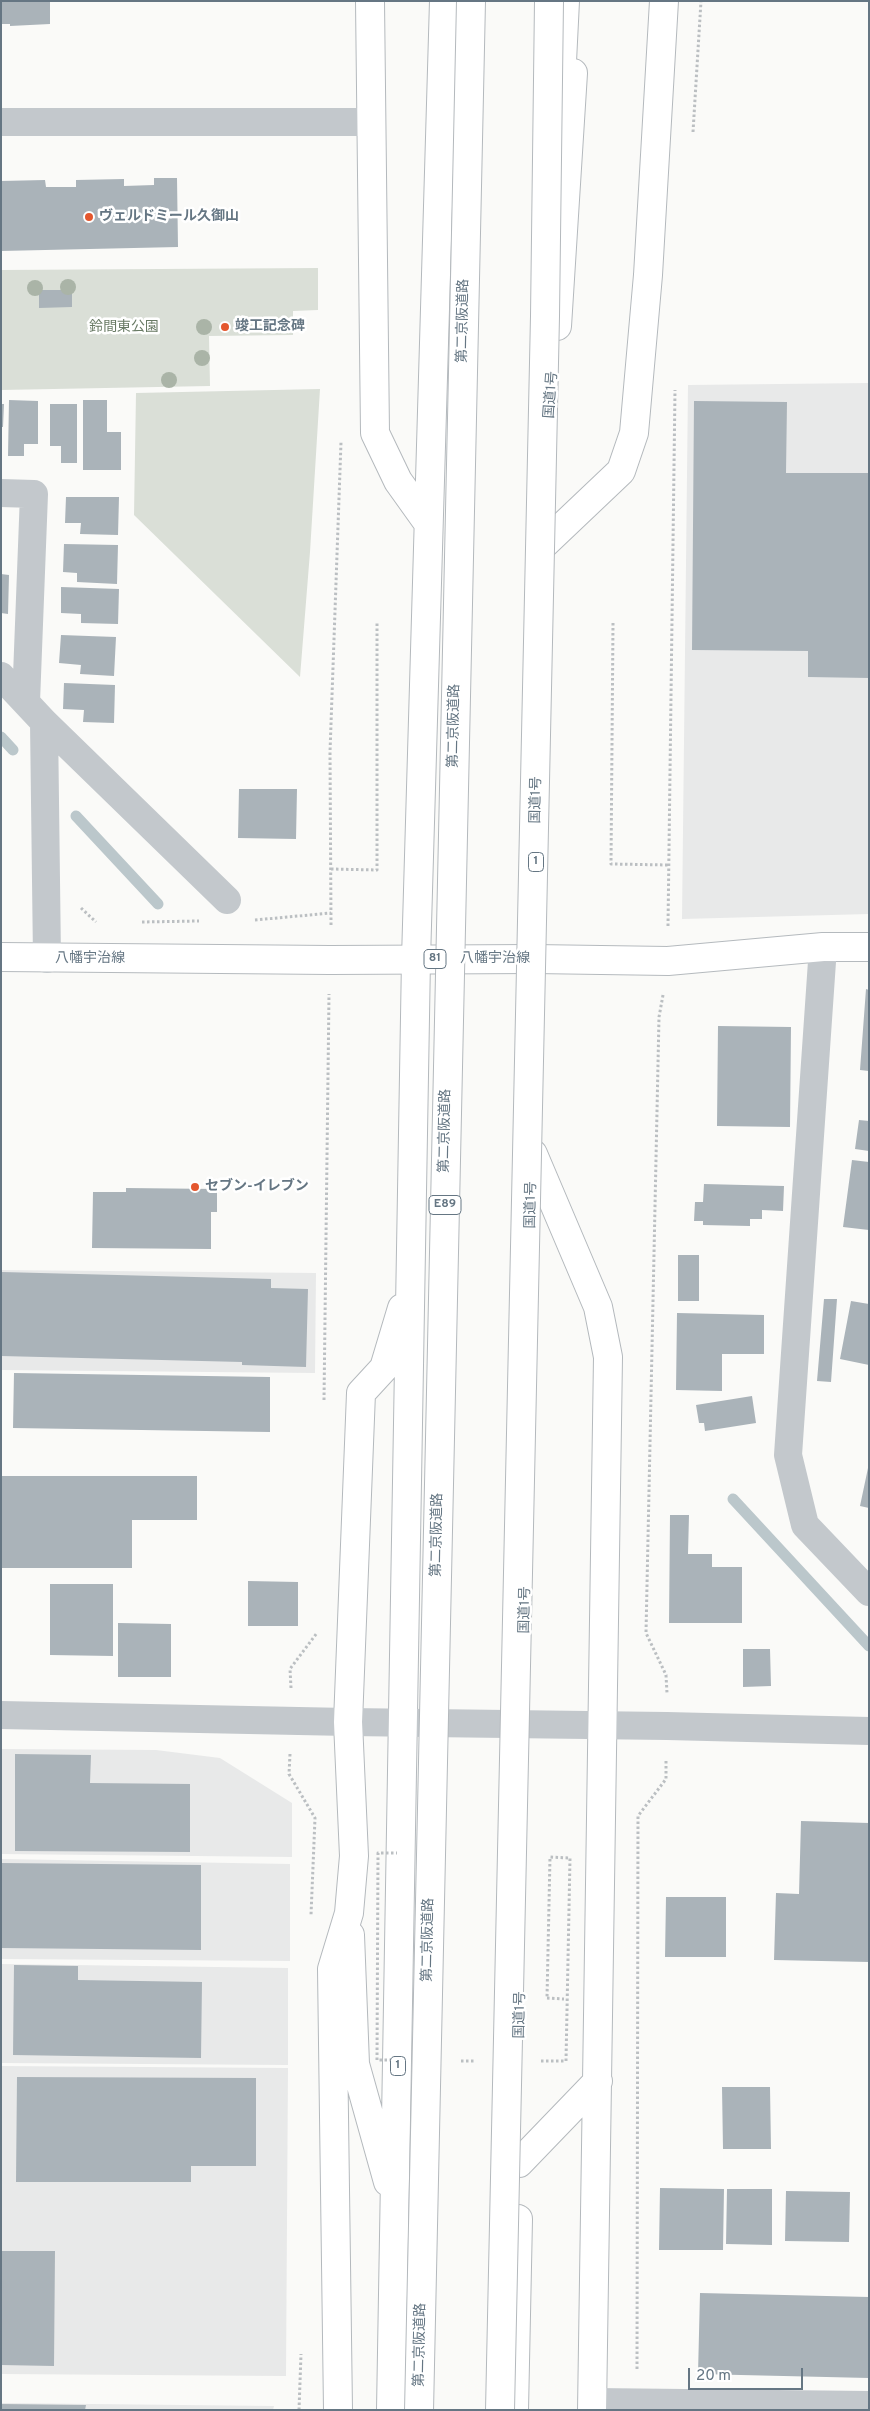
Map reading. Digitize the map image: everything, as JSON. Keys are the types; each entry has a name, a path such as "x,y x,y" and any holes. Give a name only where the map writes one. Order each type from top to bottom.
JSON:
{"main road":[{"path":"370,1 375,433 398,481 428,523"},
{"name":"1","path":"391,2410 396,2207 402,1723 412,1276 416,959 444,1"},
{"name":"第二京阪道路","path":"419,2410 471,1"},
{"path":"500,2410 545,316 549,1"},
{"path":"545,316 565,1"},
{"name":"国道1号","path":"514,2410 533,1154 534,959 542,546 578,1"},
{"path":"542,546 620,471 634,433 648,275 664,1"},
{"name":"八幡宇治線","path":"1,957 46,959 534,959 668,961 823,947 869,947"},
{"path":"533,1154 598,1307 608,1357 593,2406"},
{"path":"396,2207 355,2064 349,1913 354,1856 348,1722 361,1393 384,1368 412,1276"},
{"path":"338,2410 332,1969 349,1913"},
{"path":"519,2163 598,2081"}],"street":[{"path":"1,122 372,122"},
{"path":"1,493 34,494 26,702"},
{"path":"1,676 44,722 227,900"},
{"path":"44,722 46,959"},
{"path":"823,947 788,1454 805,1526 869,1592"},
{"path":"1,1715 869,1731"},
{"path":"593,2406 637,2402 869,2405"}],"path":[{"path":"693,139 702,1"},
{"path":"666,1675 646,1634 659,1018 668,961 675,388"},
{"path":"324,1402 331,913 330,752 341,440"},
{"path":"331,868 377,870 377,622"},
{"path":"613,622 611,864 669,865"},
{"path":"46,899 73,899 96,922 105,922"},
{"path":"248,920 274,920 331,913"},
{"path":"134,922 203,921"},
{"path":"290,1669 320,1628"},
{"path":"637,2402 638,1816 666,1778"},
{"path":"397,1863 397,1853 378,1853 377,2060 397,2060"},
{"path":"536,2061 566,2061 570,1858 550,1857 547,1998"},
{"path":"457,2061 477,2061"}],"shaded area":[{"path":"869,383 869,914 682,919 688,385"},
{"path":"1,1270 316,1273 315,1373 1,1370"},
{"path":"1,1749 156,1750 220,1758 292,1803 292,1857 1,1854"},
{"path":"1,1859 290,1864 290,1961 1,1959"},
{"path":"1,1964 288,1968 288,2065 1,2063"},
{"path":"1,2066 288,2068 286,2376 1,2374"},
{"path":"1,2403 274,2406 273,2410 1,2410"}],"green space":[{"name":"鈴間東公園","path":"318,268 318,310 293,311 293,335 209,336 210,386 1,390 1,270"},
{"path":"320,389 300,677 134,515 136,393"}],"building":[{"path":"1,1 50,1 50,24 10,26 10,24 1,24"},
{"name":"ヴェルドミール久御山","path":"154,178 177,178 178,247 1,251 1,181 45,180 46,187 76,187 76,180 124,179 124,186 154,185"},
{"path":"39,290 72,290 72,307 39,308"},
{"path":"9,400 38,401 38,444 24,444 24,456 8,456"},
{"path":"83,400 107,400 107,432 121,432 121,470 83,470"},
{"path":"694,401 787,402 786,473 869,473 869,678 808,677 808,651 692,650"},
{"path":"1,404 4,404 3,427 1,427"},
{"path":"50,404 77,404 77,463 61,463 61,446 50,446"},
{"path":"66,497 119,497 118,535 80,534 81,523 65,523"},
{"path":"64,544 118,545 117,584 77,582 77,573 63,572"},
{"path":"1,574 9,575 8,614 1,613"},
{"path":"61,587 119,589 118,624 81,623 81,614 61,613"},
{"path":"61,635 116,637 114,676 80,674 81,665 59,663"},
{"path":"64,683 115,685 114,723 83,722 84,710 63,709"},
{"path":"239,789 297,789 296,839 238,838"},
{"path":"866,989 869,990 869,1071 860,1070"},
{"path":"718,1026 791,1027 790,1127 717,1126"},
{"path":"859,1120 869,1121 869,1151 855,1149"},
{"path":"852,1160 869,1162 869,1230 843,1227"},
{"path":"704,1184 784,1186 783,1211 762,1210 762,1219 750,1219 750,1226 703,1225 703,1221 694,1221 695,1202 703,1202"},
{"path":"126,1188 217,1189 217,1212 211,1212 211,1249 92,1248 93,1192 126,1192"},
{"path":"678,1255 699,1255 699,1301 678,1301"},
{"path":"2,1272 271,1279 271,1288 308,1289 306,1367 242,1365 242,1362 1,1356"},
{"path":"824,1299 837,1299 831,1382 817,1381"},
{"path":"851,1301 869,1304 869,1365 840,1359"},
{"path":"677,1313 764,1315 764,1354 722,1354 722,1391 676,1390"},
{"path":"14,1373 270,1377 270,1432 13,1428"},
{"path":"752,1396 756,1423 705,1431 704,1423 699,1423 696,1405"},
{"path":"869,1468 869,1508 860,1506"},
{"path":"2,1476 197,1476 197,1520 132,1520 132,1568 2,1568"},
{"path":"670,1515 689,1515 688,1554 712,1554 712,1567 742,1567 742,1623 669,1623"},
{"path":"248,1581 298,1582 298,1626 248,1626"},
{"path":"50,1584 113,1584 113,1656 50,1655"},
{"path":"118,1623 171,1624 171,1677 118,1677"},
{"path":"743,1649 770,1649 771,1686 743,1687"},
{"path":"15,1754 91,1755 90,1783 190,1784 190,1852 15,1851"},
{"path":"801,1821 869,1823 869,1962 774,1960 776,1893 799,1894"},
{"path":"1,1863 201,1865 201,1950 1,1948"},
{"path":"666,1897 726,1897 726,1957 665,1957"},
{"path":"14,1965 78,1966 78,1980 202,1982 201,2058 13,2055"},
{"path":"17,2077 256,2078 256,2166 191,2166 191,2182 16,2182"},
{"path":"722,2087 770,2087 771,2149 723,2149"},
{"path":"660,2188 724,2189 723,2250 659,2250"},
{"path":"727,2189 772,2189 772,2245 726,2244"},
{"path":"786,2191 850,2192 849,2242 785,2241"},
{"path":"1,2251 55,2251 54,2366 1,2365"},
{"path":"700,2293 869,2297 869,2378 698,2374"},
{"path":"1,2404 86,2405 85,2410 1,2410"}],"waterway":[{"path":"1,737 13,750"},
{"path":"76,816 158,904"},
{"path":"733,1499 869,1646"}],"place":[{"name":"ヴェルドミール久御山","path":"89,217"},
{"name":"竣工記念碑","path":"225,327"},
{"name":"セブン-イレブン","path":"195,1187"}]}
